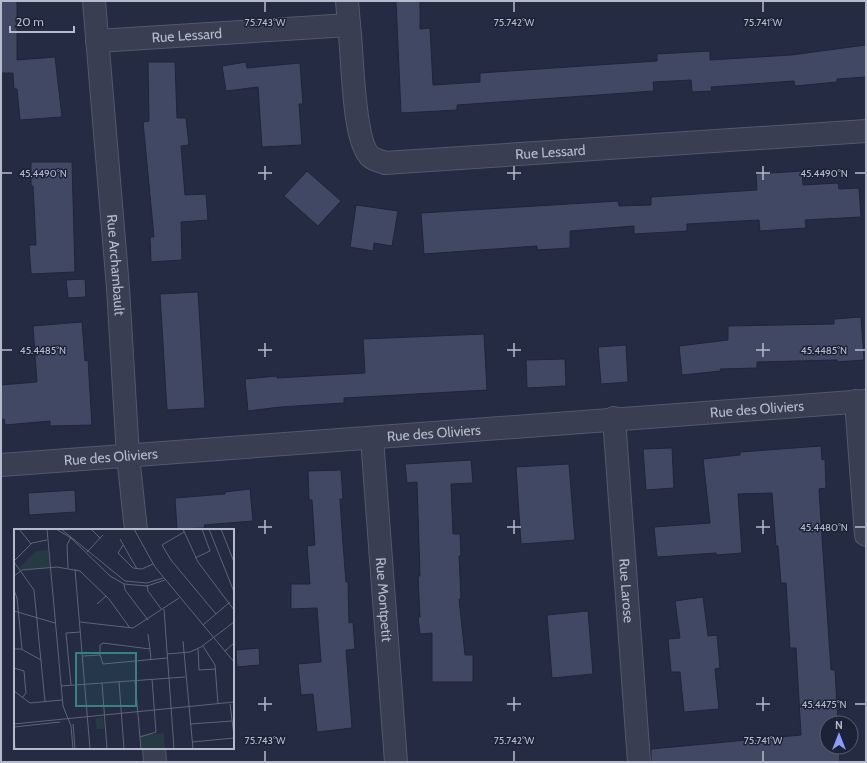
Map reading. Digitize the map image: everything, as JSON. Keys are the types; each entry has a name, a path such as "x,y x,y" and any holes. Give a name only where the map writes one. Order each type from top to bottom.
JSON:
{"street":[{"name":"Rue Archambault","path":"94,1 118,288 128,456 136,529"},
{"name":"Rue Lessard","path":"347,1 358,124 362,146 371,158 385,163 866,131"},
{"name":"Rue Lessard","path":"97,42 349,25"},
{"name":"Rue des Oliviers","path":"1,465 372,438 614,418 861,401"},
{"path":"861,401 866,535"},
{"name":"Rue Larose","path":"614,418 639,762"},
{"name":"Rue Montpetit","path":"372,438 396,762"},
{"path":"154,749 155,762"}],"building":[{"path":"1,1 17,1 17,60 55,57 62,117 20,120 17,89 14,89 13,73 1,73"},
{"path":"396,1 420,1 420,29 430,28 433,85 480,82 480,73 657,61 657,54 710,51 710,60 791,55 866,45 866,77 837,79 837,82 795,86 794,81 711,87 712,91 692,92 691,80 653,82 654,91 457,105 457,110 401,113"},
{"path":"148,62 175,62 177,118 186,118 189,145 181,146 185,195 206,194 208,220 181,222 182,260 151,262 150,237 154,237 143,122 149,121"},
{"path":"246,62 247,68 300,63 303,104 299,104 302,145 262,147 258,87 226,91 222,66"},
{"path":"31,162 72,162 75,272 31,274 29,245 36,245 33,186 31,186"},
{"path":"307,171 341,201 318,226 284,196"},
{"path":"802,171 803,185 838,183 839,189 859,188 861,217 805,220 806,228 760,231 759,220 687,224 687,231 634,234 634,226 570,231 570,248 537,250 537,246 424,254 421,213 618,201 619,206 651,205 651,197 757,190 756,174"},
{"path":"356,205 398,211 392,246 374,243 373,251 350,247"},
{"path":"85,279 86,297 68,298 66,280"},
{"path":"198,292 205,408 167,410 160,294"},
{"path":"861,317 864,360 837,362 837,360 757,362 757,368 720,369 721,371 682,375 679,346 728,340 728,326 834,324 834,319"},
{"path":"82,322 85,361 88,360 92,425 50,426 50,421 5,425 4,419 1,420 1,385 37,382 33,326"},
{"path":"484,334 487,390 344,398 344,403 280,407 248,411 245,379 277,376 277,378 365,373 363,339"},
{"path":"626,345 628,382 601,384 598,347"},
{"path":"565,359 566,386 527,388 526,360"},
{"path":"821,446 822,460 825,459 826,488 819,489 831,670 835,670 838,715 819,715 819,755 840,755 840,762 651,762 651,749 801,735 796,648 790,648 786,583 781,583 778,546 776,546 772,493 738,494 742,553 717,555 716,553 657,557 654,527 710,523 703,459 740,455 740,452"},
{"path":"672,448 674,488 646,490 643,449"},
{"path":"471,460 473,483 451,484 453,534 460,534 461,556 459,556 461,599 459,599 465,655 473,655 473,682 432,682 432,633 420,634 418,617 420,617 418,576 420,576 417,482 407,483 405,464"},
{"path":"569,464 575,540 521,544 516,467"},
{"path":"341,470 343,499 340,499 346,582 348,582 349,623 353,622 355,649 346,650 352,728 317,732 313,694 301,695 298,664 321,662 317,608 291,609 291,584 310,584 307,546 315,545 312,500 309,500 308,471"},
{"path":"250,489 253,521 204,525 205,528 177,529 175,498 225,494 225,492"},
{"path":"75,490 76,512 29,515 28,493"},
{"path":"703,597 708,636 717,635 720,668 715,669 719,709 684,712 680,672 671,672 668,639 680,638 675,601"},
{"path":"588,611 593,674 552,678 547,615"},
{"path":"259,648 260,665 237,667 236,650"}]}
